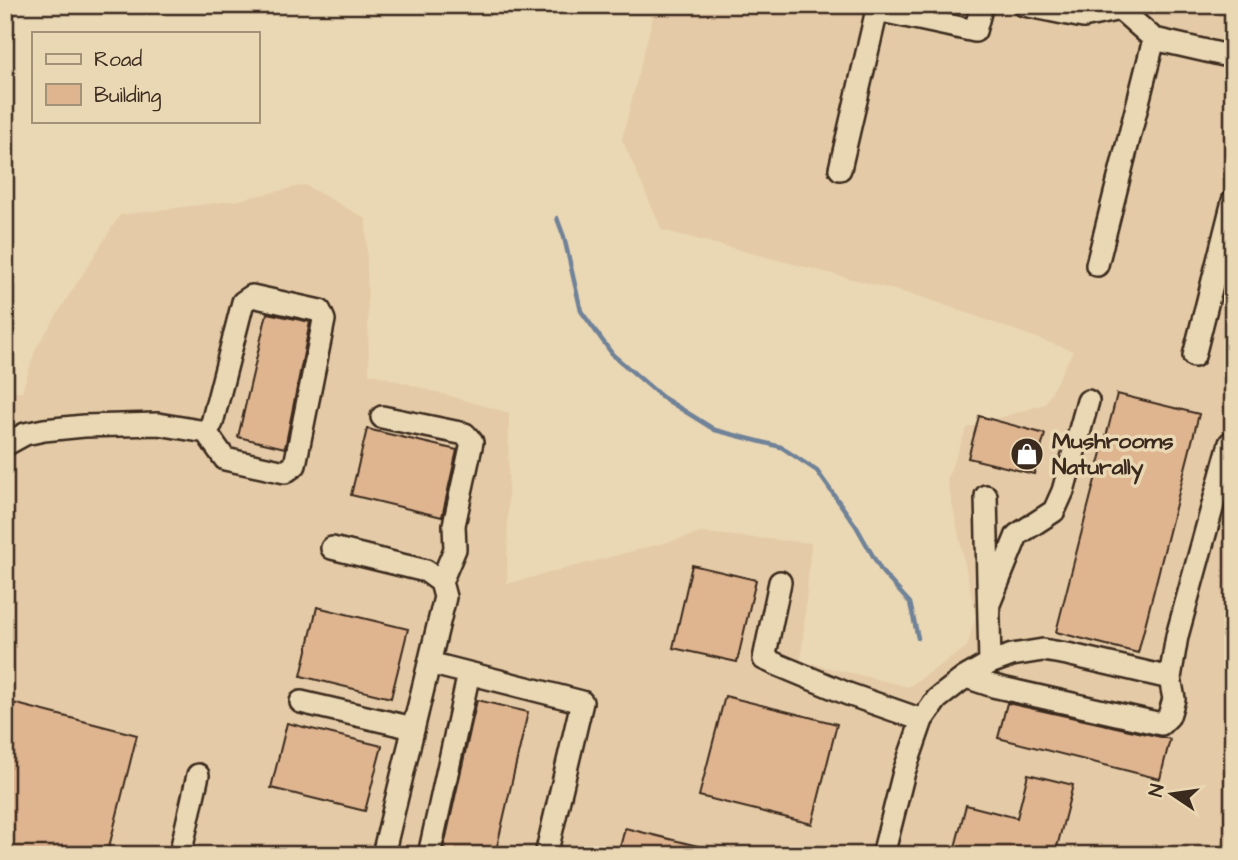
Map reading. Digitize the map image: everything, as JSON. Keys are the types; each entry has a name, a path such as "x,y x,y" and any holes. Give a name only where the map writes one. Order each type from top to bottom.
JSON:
{"street":[{"path":"840,169 878,7 975,31 982,5"},
{"path":"1024,5 1083,18 1120,7 1154,39 1233,57"},
{"path":"1097,265 1154,39"},
{"path":"1194,356 1233,201"},
{"path":"5,445 25,434 44,430 158,424 206,432 225,459 285,472 295,465 324,320 320,311 252,296 243,302 212,422 206,432"},
{"path":"989,604 1017,535 1054,511 1063,491 1088,401"},
{"path":"382,416 465,434 472,442 454,525 455,549 441,582 444,597 383,855"},
{"path":"966,677 993,686 1161,724 1169,716 1174,699 1170,678 1177,636 1230,443"},
{"path":"986,496 990,663"},
{"path":"332,548 426,571 441,582"},
{"path":"780,582 764,659 848,694 922,720"},
{"path":"883,855 904,772 922,720 937,699 966,677 990,663 1012,655 1042,650 1170,678"},
{"path":"429,663 582,702 547,855"},
{"path":"429,855 470,673"},
{"path":"301,702 413,728"},
{"path":"180,855 198,775"}],"shaded area":[{"path":"656,5 1233,5 1233,855 5,855 5,392 22,392 36,348 120,215 239,200 305,185 366,219 369,373 509,413 507,584 702,533 811,543 801,661 909,687 967,647 976,616 947,479 967,428 1045,404 1073,351 922,297 662,230 622,139"}],"building":[{"path":"267,313 310,322 285,448 238,437"},
{"path":"1117,394 1199,414 1138,653 1056,632"},
{"path":"979,416 1045,434 1034,474 968,458"},
{"path":"367,429 457,450 442,517 351,495"},
{"path":"692,565 756,580 737,662 673,648"},
{"path":"317,607 408,629 391,698 301,676"},
{"path":"725,696 837,724 812,824 699,796"},
{"path":"477,700 528,712 495,855 442,855"},
{"path":"5,701 137,735 107,855 5,855"},
{"path":"1007,703 1170,739 1160,779 998,738"},
{"path":"287,723 382,746 365,811 271,788"},
{"path":"1028,774 1073,785 1055,855 953,855 966,805 1017,818"},
{"path":"625,828 714,850 713,855 618,855"}],"waterway":[{"path":"557,218 581,311 613,355 662,397 715,430 781,447 817,471 856,526 882,572 910,603 918,638"}],"place":[{"name":"Mushrooms Naturally","path":"1027,454"}]}
